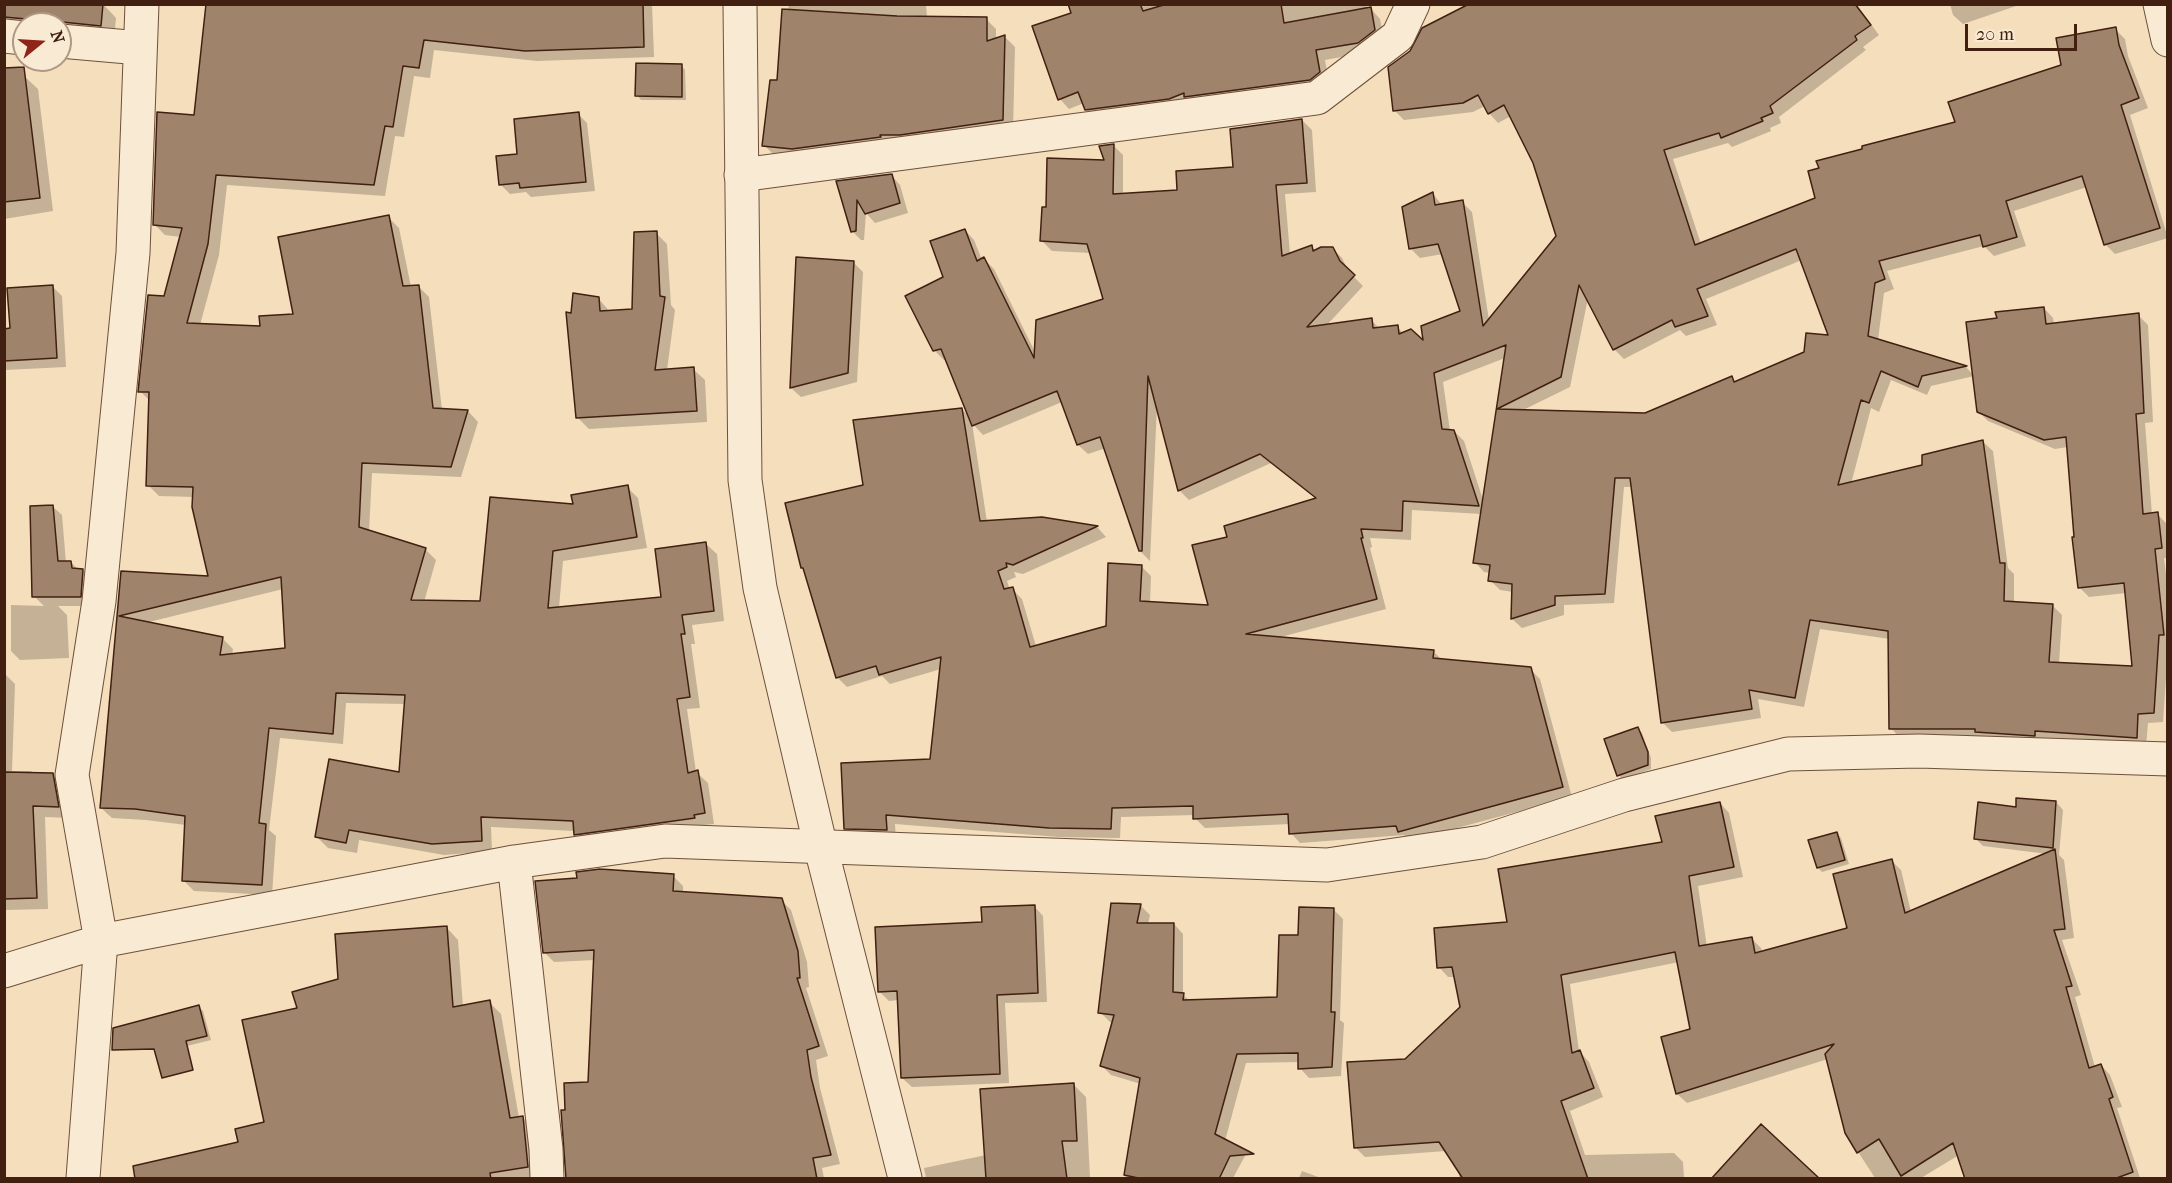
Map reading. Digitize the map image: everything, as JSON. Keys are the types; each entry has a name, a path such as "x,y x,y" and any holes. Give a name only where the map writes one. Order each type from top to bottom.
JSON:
{"street":[{"path":"83,1179 101,941 72,775 99,601 132,265 142,4"},
{"path":"740,4 745,480 760,588 821,848 904,1179"},
{"path":"741,175 1317,98 1398,36 1413,4"},
{"path":"2160,4 2168,40"},
{"path":"72,42 140,48"},
{"path":"4,971 101,941 514,862 665,841 1327,866 1482,842 1624,795 1788,754 1918,751 2168,759"},
{"path":"514,862 546,1149 547,1179"}],"building":[{"path":"4,4 103,4 101,26 72,23 72,12 12,12 12,18 4,17"},
{"path":"206,4 643,4 644,47 525,51 424,40 419,68 403,66 393,127 385,126 374,185 216,175 208,244 187,323 260,326 259,316 293,314 278,237 389,215 403,286 419,285 433,408 468,410 451,467 362,463 359,527 426,548 411,600 480,601 490,497 573,504 571,495 628,485 637,537 553,551 548,608 661,597 655,549 706,542 714,611 682,615 685,634 681,634 690,697 677,699 688,773 698,770 705,813 694,815 695,818 574,835 573,821 481,817 482,841 432,844 349,830 346,843 315,837 329,759 399,772 405,695 336,693 333,734 269,728 259,823 266,824 262,885 182,881 185,816 135,809 100,808 121,571 208,576 192,507 193,487 146,486 149,392 138,392 148,295 164,296 182,228 153,225 157,112 194,115","holes":["281,577 285,648 220,655 223,637 119,616"]},
{"path":"1068,4 1140,4 1143,11 1167,4 1281,4 1284,23 1371,7 1375,30 1358,43 1316,50 1320,72 1310,80 1184,97 1184,93 1169,99 1085,110 1078,92 1058,100 1032,26 1071,13"},
{"path":"1469,4 1855,4 1871,25 1855,36 1857,40 1770,106 1773,113 1761,118 1763,121 1721,138 1719,133 1664,150 1695,245 1815,198 1808,171 1819,168 1816,161 1862,149 1862,146 1955,122 1948,102 2061,65 2056,38 2116,27 2119,45 2139,98 2121,105 2160,228 2104,245 2082,176 2006,201 2017,237 1983,247 1980,235 1879,261 1885,279 1875,283 1868,336 1967,366 1922,376 1918,387 1881,371 1869,403 1861,400 1838,485 1922,465 1922,455 1983,440 2000,563 2005,563 2004,601 2053,604 2049,662 2132,666 2124,583 2078,588 2072,537 2074,537 2066,437 2044,440 1977,412 1966,322 1997,318 1995,312 2044,307 2046,324 2139,313 2144,413 2136,414 2143,514 2158,512 2162,548 2155,549 2164,635 2159,635 2154,713 2138,714 2137,738 2035,731 2035,736 1975,732 1975,729 1889,729 1888,631 1810,620 1795,698 1749,690 1752,709 1661,723 1630,478 1615,478 1605,594 1555,596 1555,605 1511,619 1512,584 1488,581 1490,565 1473,563 1506,345 1434,373 1442,429 1454,430 1479,506 1403,501 1402,531 1361,529 1363,538 1361,538 1377,599 1246,634 1434,650 1433,658 1531,667 1563,787 1398,832 1396,826 1289,834 1288,814 1193,819 1193,806 1112,808 1111,829 1049,828 886,815 887,830 844,829 841,763 930,759 941,657 879,675 876,666 836,678 803,568 801,568 785,503 863,485 853,420 962,408 980,521 1042,517 1098,526 1013,565 1006,563 1007,567 998,571 1004,589 1013,587 1030,647 1106,626 1108,563 1142,565 1140,601 1208,605 1192,545 1227,537 1224,526 1316,498 1260,454 1178,491 1148,376 1142,551 1139,551 1100,437 1077,445 1057,391 972,426 941,349 933,351 905,296 943,277 930,241 965,229 977,261 984,257 1034,358 1036,320 1103,299 1087,244 1040,241 1042,207 1046,207 1047,158 1104,160 1099,146 1114,144 1113,194 1177,190 1176,171 1233,167 1230,129 1302,119 1307,183 1276,185 1282,256 1312,245 1313,251 1321,247 1333,247 1340,261 1355,275 1307,327 1372,318 1373,328 1398,325 1399,334 1411,329 1423,340 1421,326 1460,311 1438,244 1409,249 1402,207 1433,192 1435,205 1463,200 1483,326 1556,236 1533,163 1504,105 1488,114 1478,95 1463,103 1393,111 1388,67 1410,51 1422,28","holes":["1796,249 1828,335 1806,333 1804,352 1734,382 1732,376 1645,413 1497,409 1561,377 1579,285 1613,350 1672,320 1675,327 1708,316 1697,289"]},
{"path":"782,9 897,16 987,17 987,41 1005,35 1003,120 900,135 880,135 881,137 792,149 762,146 770,80 777,80"},
{"path":"636,63 682,64 682,97 635,96"},
{"path":"4,68 12,68 12,72 25,72 40,198 4,202"},
{"path":"579,112 586,182 520,188 519,183 499,185 496,156 517,154 514,119"},
{"path":"892,174 900,203 865,214 857,200 856,231 851,232 836,181"},
{"path":"657,231 660,296 665,297 655,370 694,367 697,411 576,418 566,312 571,313 573,293 599,297 600,311 632,309 634,232"},
{"path":"796,257 854,261 848,373 790,388"},
{"path":"53,285 57,358 4,361 4,329 10,328 7,288"},
{"path":"53,505 58,561 71,561 72,568 83,569 81,597 32,597 30,506"},
{"path":"1638,727 1648,752 1648,765 1617,776 1604,739"},
{"path":"4,772 53,773 59,807 33,806 37,898 4,899"},
{"path":"2016,798 2056,801 2053,848 1974,839 1978,802 2016,807"},
{"path":"1720,802 1734,867 1689,876 1699,946 1752,937 1755,953 1847,928 1833,874 1892,859 1905,913 2055,849 2065,929 2054,930 2072,986 2066,987 2089,1068 2101,1064 2113,1097 2109,1099 2133,1172 2114,1179 1965,1179 1953,1143 1901,1176 1879,1139 1857,1153 1845,1133 1825,1054 1834,1044 1676,1094 1661,1037 1690,1029 1675,952 1561,975 1572,1053 1580,1050 1594,1088 1561,1101 1588,1179 1463,1179 1439,1142 1354,1148 1347,1062 1405,1059 1460,1007 1452,967 1437,968 1434,928 1507,922 1498,869 1662,842 1655,816"},
{"path":"1837,832 1845,860 1817,868 1808,840"},
{"path":"600,869 674,874 673,891 782,898 798,951 800,978 797,978 819,1046 807,1050 811,1077 831,1155 813,1158 817,1179 566,1179 561,1110 565,1110 564,1083 588,1082 594,950 543,953 535,881 577,878 576,872"},
{"path":"1111,903 1141,904 1137,923 1174,923 1173,992 1184,993 1183,1000 1277,997 1279,935 1298,935 1299,907 1334,908 1331,1012 1335,1012 1332,1067 1298,1069 1298,1053 1237,1054 1215,1134 1254,1154 1230,1156 1219,1179 1143,1179 1124,1175 1140,1078 1100,1066 1114,1015 1098,1013"},
{"path":"1035,905 1038,993 997,995 1000,1074 901,1078 897,991 878,992 875,927 982,922 981,907"},
{"path":"447,926 453,1007 490,1000 510,1118 523,1116 528,1167 490,1173 491,1179 135,1179 133,1166 238,1142 235,1129 264,1122 242,1020 297,1008 292,992 338,979 335,934"},
{"path":"199,1005 207,1036 186,1041 193,1070 162,1078 154,1049 112,1050 113,1028"},
{"path":"1074,1083 1077,1141 1062,1141 1067,1179 986,1179 980,1089"},
{"path":"1761,1124 1820,1179 1711,1179"}]}
